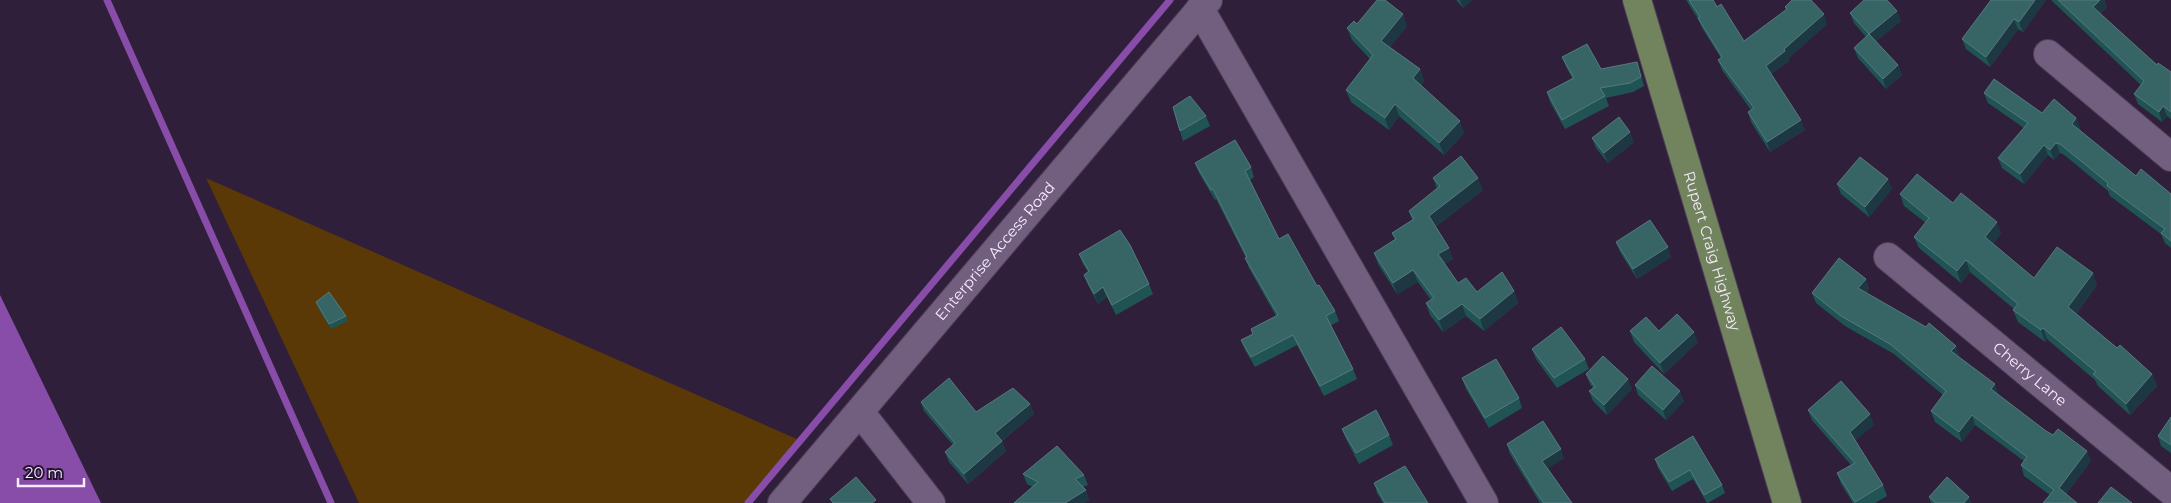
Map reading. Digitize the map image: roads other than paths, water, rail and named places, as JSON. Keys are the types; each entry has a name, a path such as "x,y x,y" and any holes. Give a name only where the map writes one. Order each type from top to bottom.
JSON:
{"main road":[{"name":"Rupert Craig Highway","path":"1637,0 1787,503"}],"street":[{"name":"Enterprise Access Road","path":"782,503 1204,5"},
{"path":"1204,5 1484,503"},
{"path":"2048,54 2171,156"},
{"name":"Cherry Lane","path":"1888,257 2171,491"},
{"path":"860,412 931,503"}],"waterway":[{"path":"107,0 331,503"},
{"path":"748,503 1170,0"}]}
